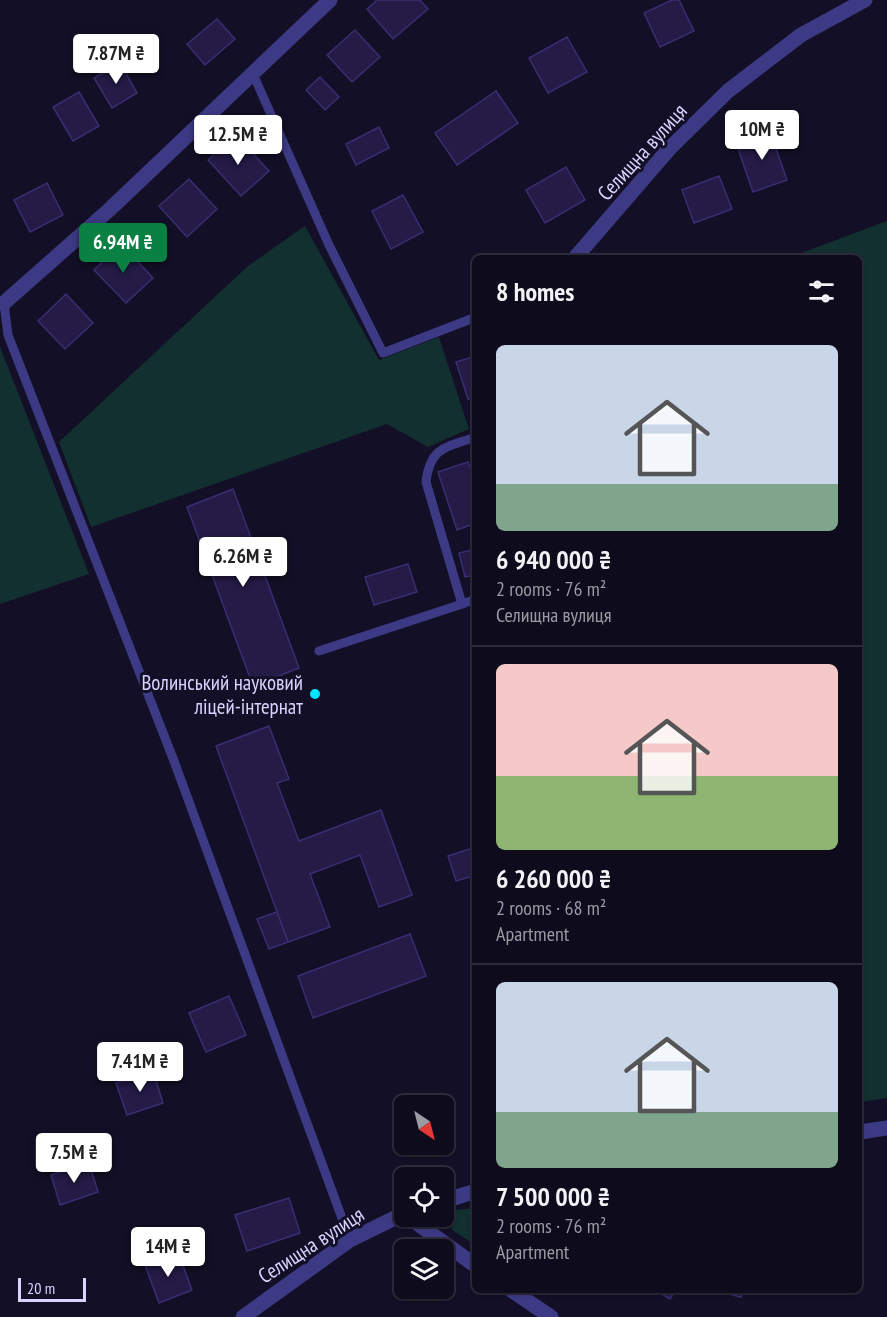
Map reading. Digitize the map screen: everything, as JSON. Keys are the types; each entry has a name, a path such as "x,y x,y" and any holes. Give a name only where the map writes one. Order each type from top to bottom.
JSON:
{"street":[{"path":"4,303 109,210 330,0"},
{"name":"Селищна вулиця","path":"578,255 669,148 728,91 801,34 865,0"},
{"path":"862,1132 887,1128"},
{"path":"454,1198 472,1192"},
{"name":"Селищна вулиця","path":"243,1317 350,1240 394,1219"},
{"path":"423,1227 472,1263"},
{"path":"515,1293 551,1317"}],"lane":[{"path":"253,74 329,245 383,353 472,319"},
{"path":"4,303 8,335 174,761 350,1240"},
{"path":"462,604 426,482 428,465 443,448 472,438"},
{"path":"319,651 472,600"}],"green space":[{"path":"887,221 887,1098 862,1102 862,255 796,255"},
{"path":"305,226 379,360 439,337 469,429 428,447 387,424 91,527 59,442 248,266"},
{"path":"0,347 89,574 0,604"},
{"path":"472,1208 472,1243 452,1230 455,1210"}],"building":[{"path":"377,0 420,0 428,9 393,39 367,9"},
{"path":"672,0 679,0 694,31 660,47 644,13"},
{"path":"217,19 235,39 205,65 187,44"},
{"path":"355,30 380,57 352,82 327,55"},
{"path":"567,37 587,72 548,93 529,58"},
{"path":"120,63 137,93 112,108 94,78"},
{"path":"320,77 339,97 325,110 306,90"},
{"path":"496,91 518,123 457,165 435,133"},
{"path":"79,92 99,126 73,141 53,107"},
{"path":"379,127 389,148 356,165 346,144"},
{"path":"770,131 787,180 753,192 736,143"},
{"path":"236,135 269,171 241,196 208,160"},
{"path":"566,167 585,200 545,223 526,190"},
{"path":"719,176 732,209 694,223 682,190"},
{"path":"189,179 217,209 187,237 159,206"},
{"path":"47,183 63,215 30,232 14,200"},
{"path":"403,195 423,232 391,249 372,211"},
{"path":"121,244 153,278 126,303 94,270"},
{"path":"66,294 93,323 65,349 38,321"},
{"path":"472,357 472,398 468,399 456,362"},
{"path":"468,462 472,472 472,524 457,530 438,472"},
{"path":"233,489 299,668 253,686 187,507"},
{"path":"472,550 472,576 465,577 459,553"},
{"path":"408,564 417,592 374,605 365,577"},
{"path":"269,726 289,779 277,783 299,841 381,810 412,895 379,907 360,855 310,874 330,927 288,942 216,746"},
{"path":"472,848 472,876 456,881 448,856"},
{"path":"277,912 288,942 269,949 257,919"},
{"path":"410,934 426,976 313,1018 298,976"},
{"path":"229,996 246,1035 206,1052 189,1013"},
{"path":"153,1071 163,1103 127,1115 116,1083"},
{"path":"89,1163 98,1192 60,1205 51,1175"},
{"path":"289,1198 300,1233 247,1251 235,1215"},
{"path":"178,1252 192,1290 159,1303 145,1265"},
{"path":"660,1293 674,1293 670,1299"},
{"path":"724,1293 742,1293 741,1297"}],"place":[{"name":"Волинський науковий ліцей-інтернат","path":"315,694"}]}
